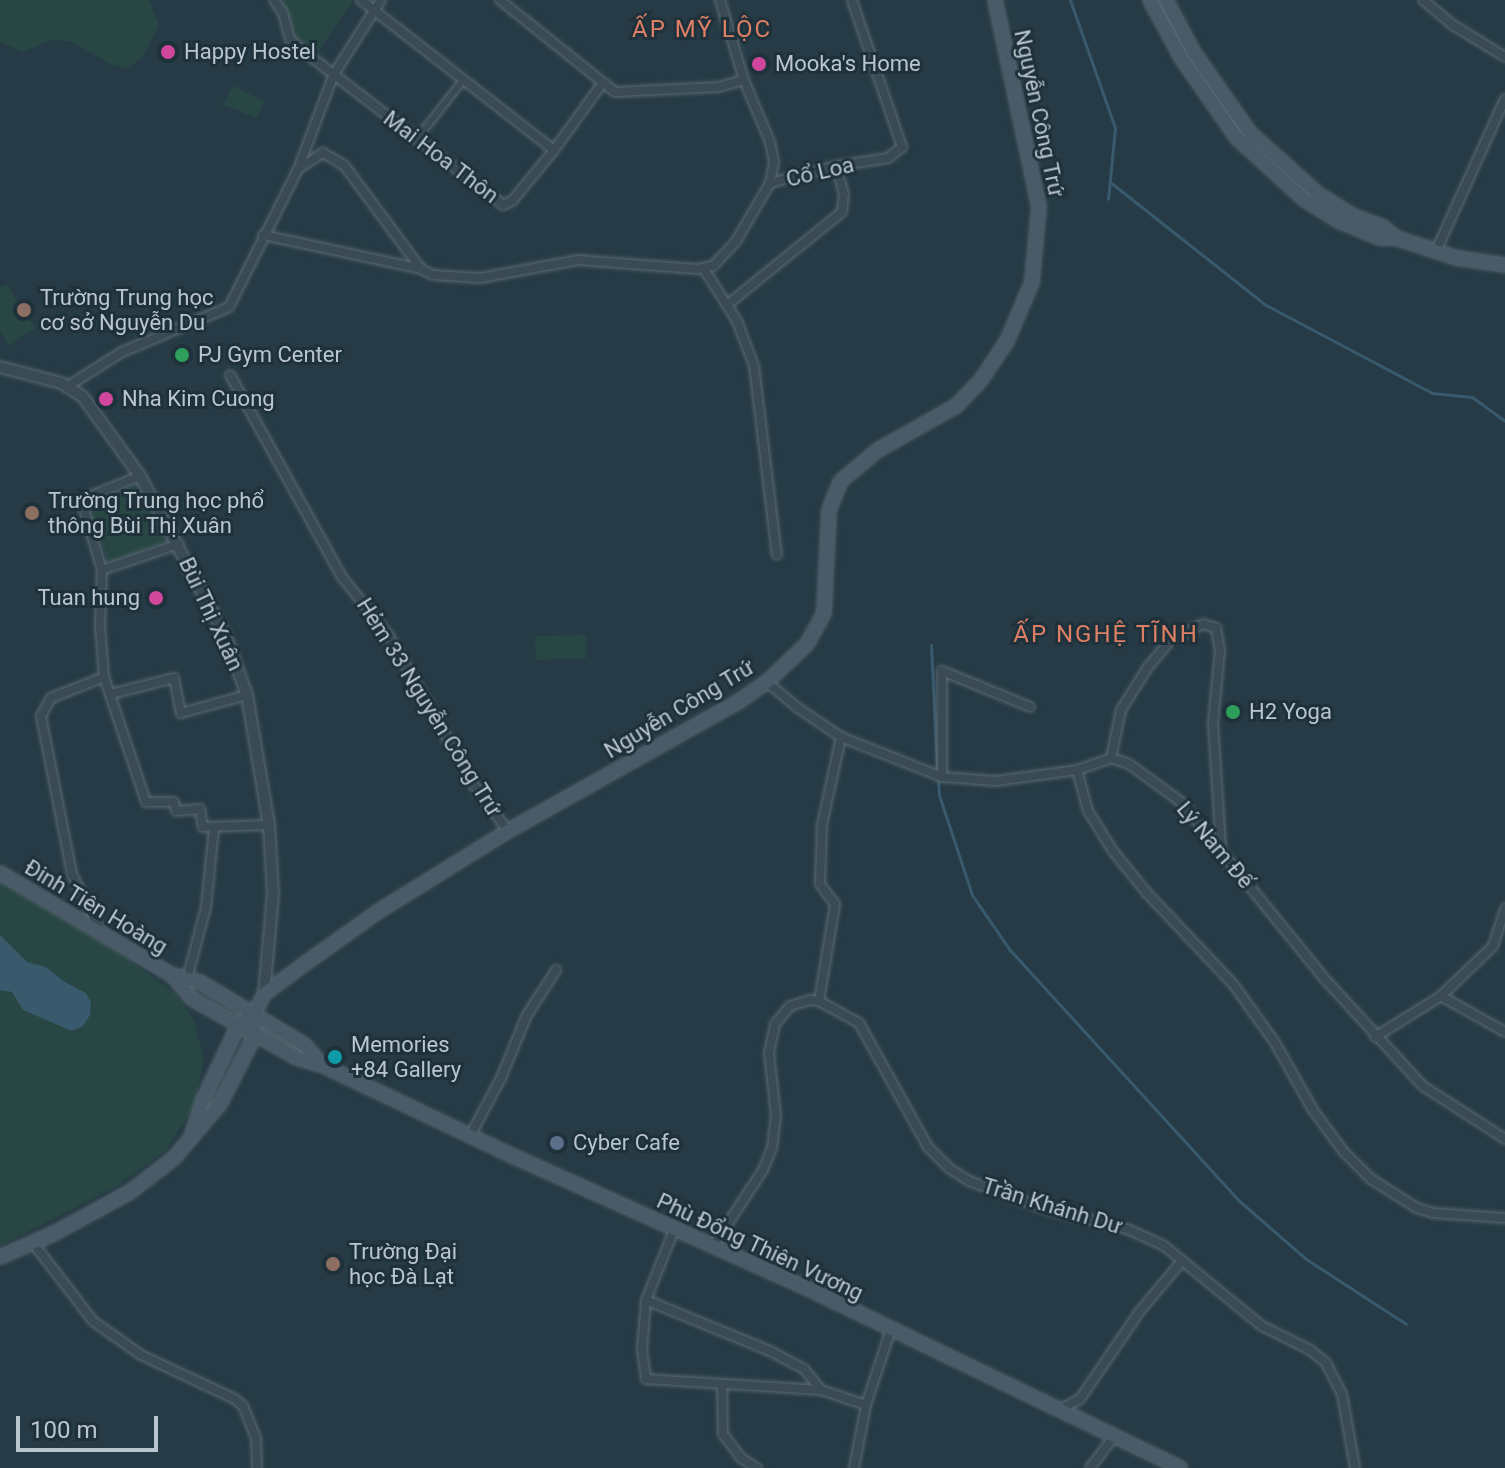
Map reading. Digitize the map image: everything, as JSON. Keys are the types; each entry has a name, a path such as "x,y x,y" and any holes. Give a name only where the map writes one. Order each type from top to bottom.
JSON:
{"main road":[{"name":"Nguyễn Công Trứ","path":"264,994 379,911 508,831 738,702 767,682 807,644 819,627 827,595 829,510 841,481 878,450 956,406 981,380 1007,341 1032,282 1039,207 995,0"},
{"path":"1150,0 1207,98 1237,138 1305,200 1339,221 1380,238 1396,238 1436,251 1505,265"},
{"path":"1166,0 1194,53 1250,133 1318,194 1351,215 1383,227 1396,238"},
{"name":"Đinh Tiên Hoàng","path":"0,873 172,975 200,982 254,1014"},
{"name":"Đinh Tiên Hoàng","path":"172,975 191,998 255,1035"},
{"path":"189,1141 204,1098 238,1026 254,1014 264,994"},
{"path":"0,1257 33,1243 156,1175 220,1104 255,1035 254,1014"},
{"name":"Phù Đổng Thiên Vương","path":"254,1014 305,1045 322,1065"},
{"name":"Phù Đổng Thiên Vương","path":"255,1035 297,1058 322,1065 891,1329 1180,1468"}],"street":[{"name":"Mai Hoa Thôn","path":"274,0 283,13 290,39 503,205 512,201 554,150 602,84"},
{"path":"361,0 554,150"},
{"path":"0,367 68,386 122,352 229,307 298,169 334,74 381,0"},
{"path":"500,0 615,92 636,94 719,87 744,80"},
{"name":"Cổ Loa","path":"720,0 744,80 770,142 774,162 770,183 836,166 888,158 902,147 852,0"},
{"path":"1423,0 1453,25 1505,57"},
{"path":"416,140 463,80"},
{"path":"1436,251 1505,99"},
{"path":"298,169 323,153 340,161 421,269"},
{"path":"727,305 842,212 844,194 836,166"},
{"path":"263,235 421,269 441,277 468,279 578,260 704,269 720,260 736,241 770,183"},
{"path":"704,269 727,305 754,366 777,555"},
{"name":"Hẻm 33 Nguyễn Công Trứ","path":"230,375 342,577 389,636 474,785 508,831"},
{"name":"Bùi Thị Xuân","path":"68,386 83,397 140,476 226,637 247,695 269,825 273,894 264,994"},
{"path":"140,476 86,498 83,506 102,570 99,617 104,677 146,802 174,802 176,811 200,809 203,827 269,825"},
{"path":"102,570 179,544"},
{"path":"767,682 841,737 942,777 996,781 1077,770 1111,758 1121,710 1148,667 1172,638 1203,624 1216,628 1220,650 1213,723 1221,849"},
{"path":"942,777 942,671 1030,707"},
{"path":"101,932 72,874 41,716 51,698 104,677"},
{"path":"111,694 174,678 181,713 247,695"},
{"path":"713,1246 763,1170 772,1148 776,1116 769,1053 775,1024 790,1006 810,1000 819,1001 835,904 820,884 822,825 841,737"},
{"name":"Lý Nam Đế","path":"1111,758 1129,764 1181,802 1375,1037 1423,1086 1505,1139"},
{"path":"1077,770 1088,811 1113,851 1146,892 1233,984 1274,1041 1313,1110 1344,1152 1371,1179 1417,1208 1433,1213 1505,1218"},
{"path":"187,979 206,907 214,828"},
{"path":"1375,1037 1441,996 1493,946 1503,926 1505,908"},
{"path":"470,1136 501,1078 527,1015 556,970"},
{"path":"1441,996 1505,1032"},
{"name":"Trần Khánh Dư","path":"819,1001 859,1023 928,1147 949,1168 969,1181 1043,1208 1147,1237 1163,1245 1262,1326 1310,1350 1326,1363 1336,1379 1347,1410 1347,1437 1355,1468"},
{"path":"674,1230 646,1300 642,1350 646,1379 821,1390 866,1405"},
{"path":"33,1243 93,1321 141,1355 235,1399 243,1406 253,1425 257,1468"},
{"path":"1061,1409 1080,1399 1140,1311 1182,1261"},
{"path":"646,1300 770,1351 804,1369 821,1390"},
{"path":"854,1468 866,1405 891,1329"},
{"path":"722,1385 723,1434 741,1458 757,1468"},
{"path":"1090,1468 1115,1435"}],"green space":[{"path":"0,0 149,0 159,26 141,59 126,68 112,65 70,41 51,40 23,52 0,42"},
{"path":"282,0 353,1 317,53 295,35"},
{"path":"233,86 264,101 257,118 223,105"},
{"path":"6,284 35,328 9,345 0,331 0,288"},
{"path":"136,485 166,542 108,562 88,502"},
{"path":"586,635 586,658 536,660 535,636"},
{"path":"0,882 124,956 175,993 194,1020 204,1060 194,1107 165,1151 117,1186 0,1246"}],"water":[{"path":"0,935 27,962 46,967 63,981 86,993 91,1003 90,1015 83,1026 72,1031 23,1010 12,992 0,990"}],"waterway":[{"path":"1070,0 1115,128 1108,199"},
{"path":"1110,182 1266,305 1432,393 1472,397 1505,421"},
{"path":"931,645 937,767"},
{"path":"938,780 939,795 972,895 1010,950 1237,1199 1306,1259 1406,1324"}],"place":[{"name":"Happy Hostel","path":"168,52"},
{"name":"Mooka's Home","path":"759,64"},
{"name":"Trường Trung học cơ sở Nguyễn Du","path":"24,310"},
{"name":"PJ Gym Center","path":"182,355"},
{"name":"Nha Kim Cuong","path":"106,399"},
{"name":"Trường Trung học phổ thông Bùi Thị Xuân","path":"32,513"},
{"name":"Tuan hung","path":"156,598"},
{"name":"H2 Yoga","path":"1233,712"},
{"name":"Memories +84 Gallery","path":"335,1057"},
{"name":"Cyber Cafe","path":"557,1143"},
{"name":"Trường Đại học Đà Lạt","path":"333,1264"}],"district":[{"name":"ẤP MỸ LỘC","path":"702,30"},
{"name":"ẤP NGHỆ TĨNH","path":"1106,635"}]}
